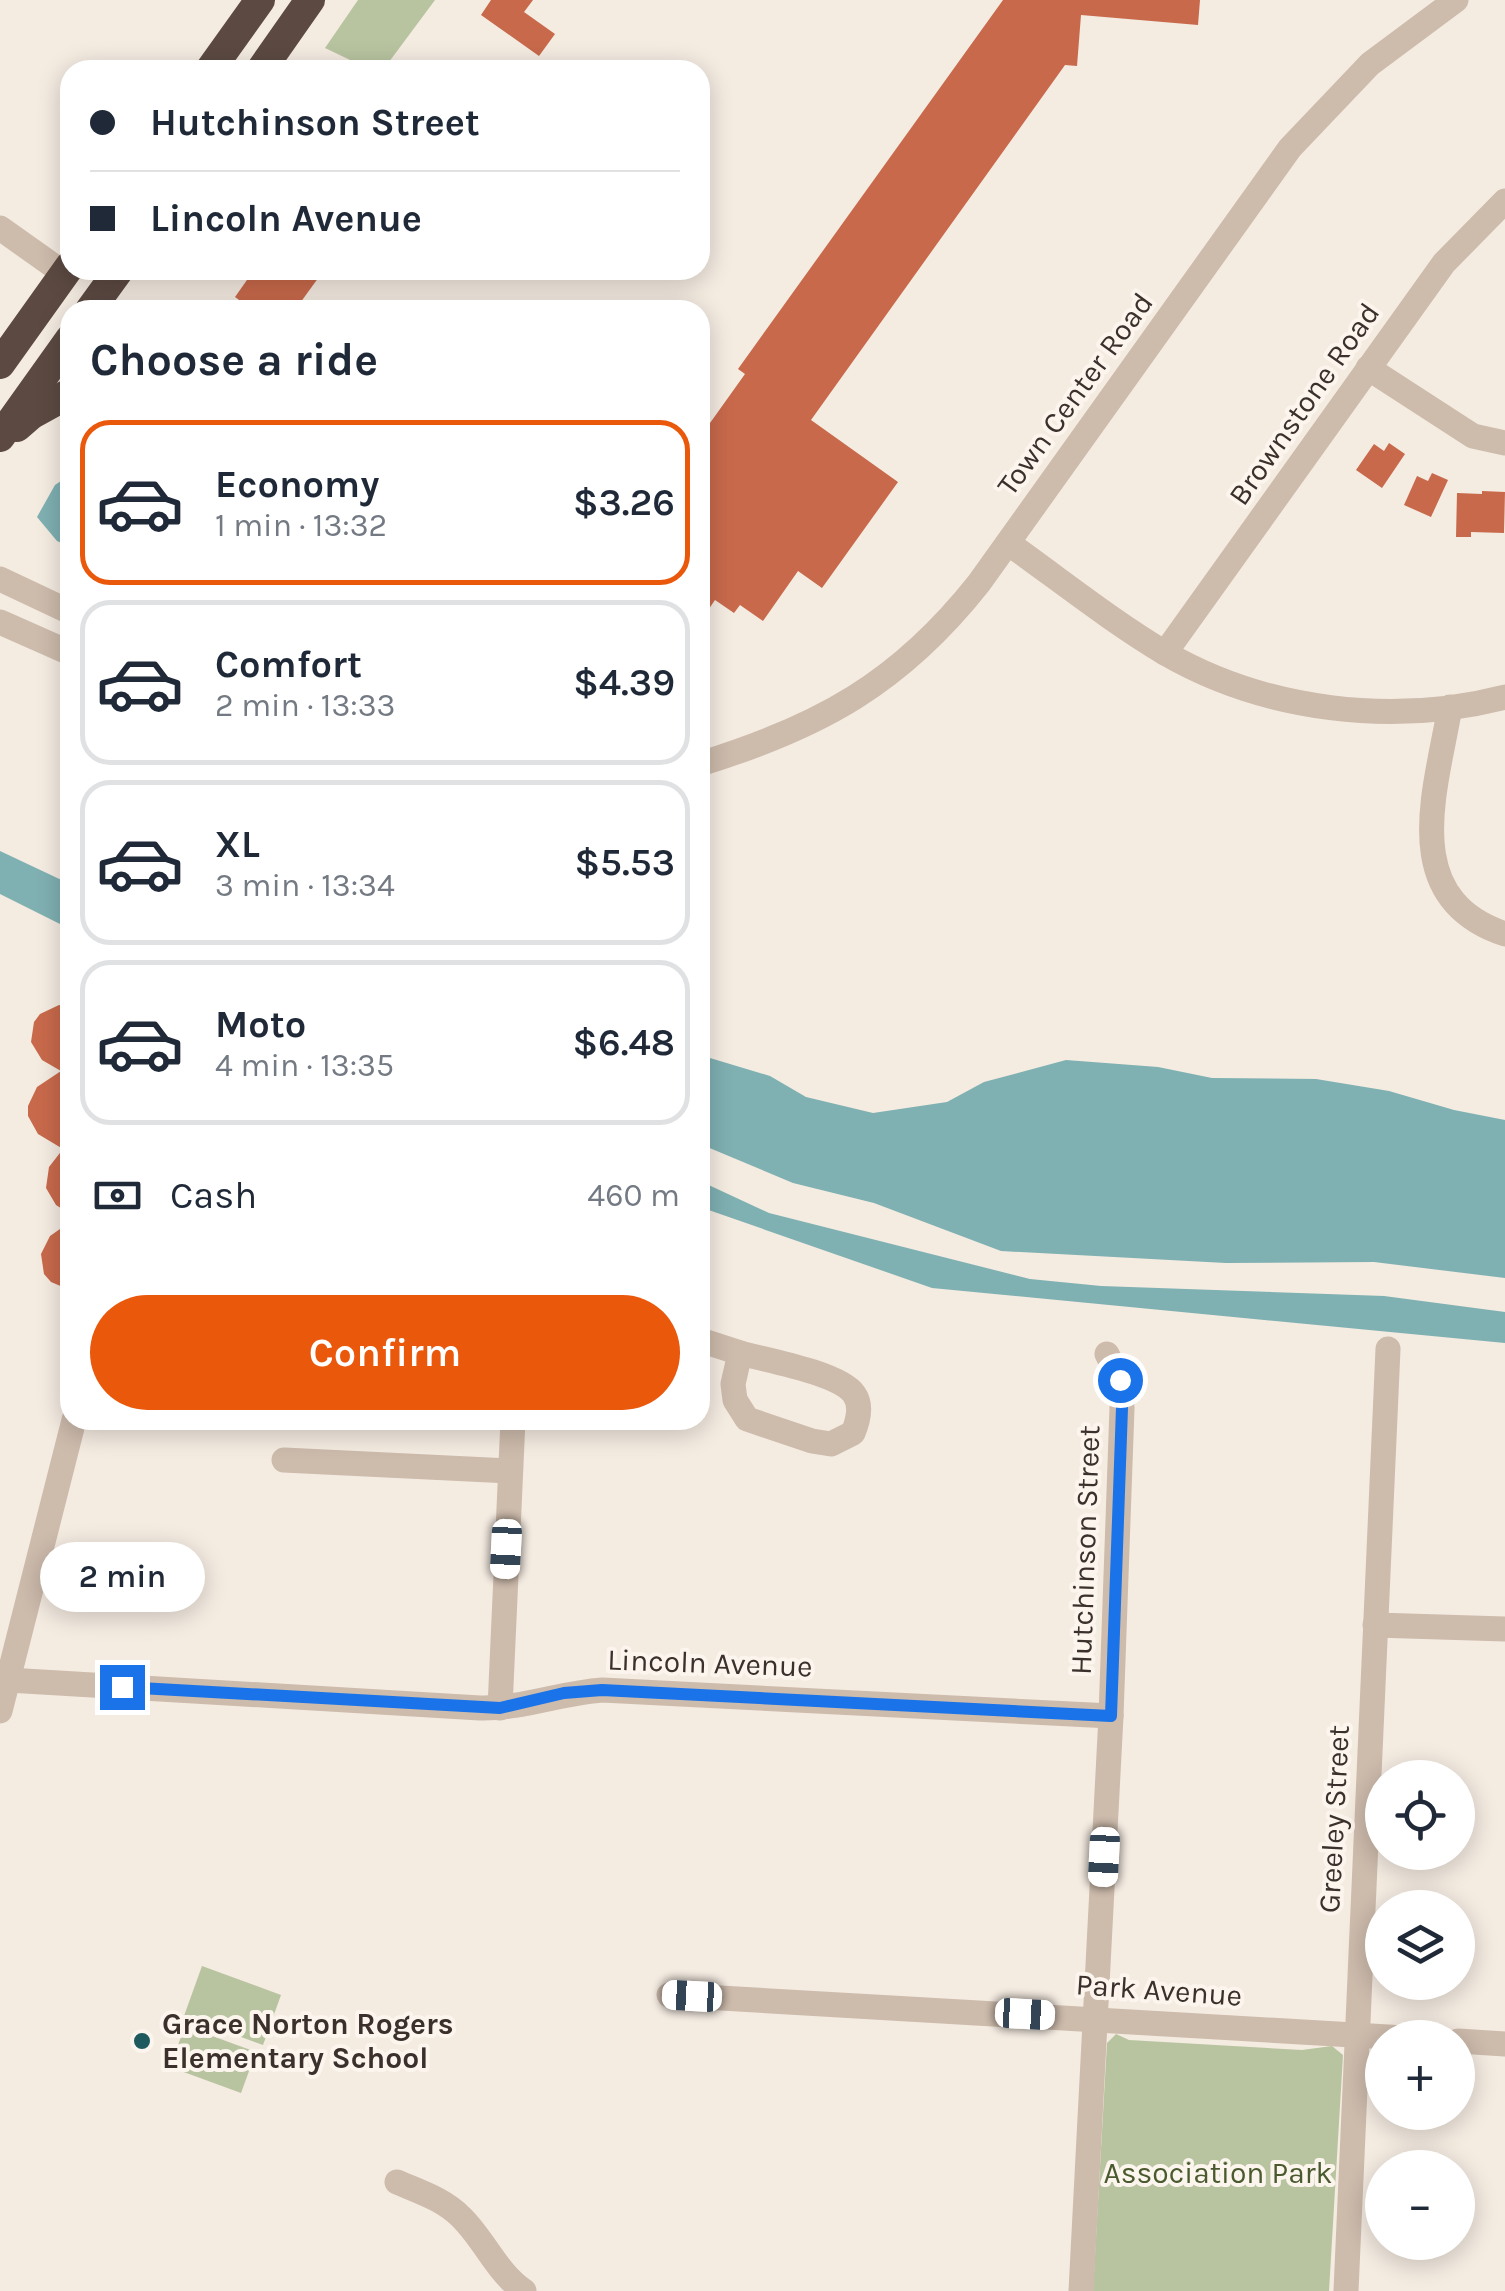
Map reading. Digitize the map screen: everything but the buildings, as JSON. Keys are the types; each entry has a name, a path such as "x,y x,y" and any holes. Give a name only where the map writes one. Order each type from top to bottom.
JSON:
{"highway":[{"path":"217,60 260,0"},
{"path":"268,60 310,0"},
{"path":"0,364 60,280"},
{"path":"0,440 60,353"},
{"path":"0,440 60,398"}],"street":[{"name":"Town Center Road","path":"710,760 797,730 870,688 934,635 1008,543 1290,148 1370,64 1456,0"},
{"name":"Brownstone Road","path":"1166,653 1444,263 1505,201"},
{"path":"0,228 60,266"},
{"path":"1368,368 1473,436 1505,443"},
{"path":"1008,543 1166,653 1238,686 1305,704 1378,711 1450,708 1505,696"},
{"path":"0,579 60,607"},
{"path":"0,622 60,649"},
{"path":"1450,708 1430,825 1435,868 1444,886 1469,916 1505,934"},
{"path":"710,1343 740,1352 843,1384 858,1400 853,1432 831,1444 748,1419 735,1400 732,1384 740,1352"},
{"name":"Greeley Street","path":"1346,2291 1388,1349"},
{"name":"Hutchinson Street","path":"1081,2291 1111,1716 1122,1408 1120,1380 1107,1354"},
{"path":"0,1711 71,1430"},
{"path":"500,1708 512,1430"},
{"path":"284,1460 510,1470"},
{"path":"1375,1625 1505,1629"},
{"name":"Lincoln Avenue","path":"8,1680 500,1708 564,1693 602,1690 1111,1716"},
{"name":"Park Avenue","path":"669,1995 1365,2035"},
{"path":"1475,2042 1505,2044"},
{"path":"397,2182 439,2200 462,2218 524,2291"}],"green space":[{"path":"358,0 435,0 390,60 350,60 325,48"},
{"path":"202,1966 281,1995 263,2045 184,2016"},
{"path":"185,2026 256,2052 241,2093 170,2067"},
{"name":"Association Park","path":"1116,2034 1129,2040 1302,2050 1332,2046 1343,2055 1329,2291 1093,2291 1107,2043"}],"water":[{"path":"60,482 60,542 37,517"},
{"path":"0,851 60,879 60,924 0,894"},
{"path":"710,1058 770,1076 806,1097 873,1113 947,1102 984,1082 1066,1060 1158,1067 1212,1078 1316,1079 1389,1091 1505,1120 1505,1278 1374,1262 1226,1263 1001,1251 874,1203 793,1183 710,1148"},
{"path":"710,1186 769,1213 1030,1279 1101,1286 1384,1296 1505,1312 1505,1343 932,1288 710,1210"}],"place":[{"name":"Grace Norton Rogers Elementary School","path":"142,2041"}],"route":[{"path":"122,1687 480,1708 602,1690 1111,1716 1120,1380"}]}
